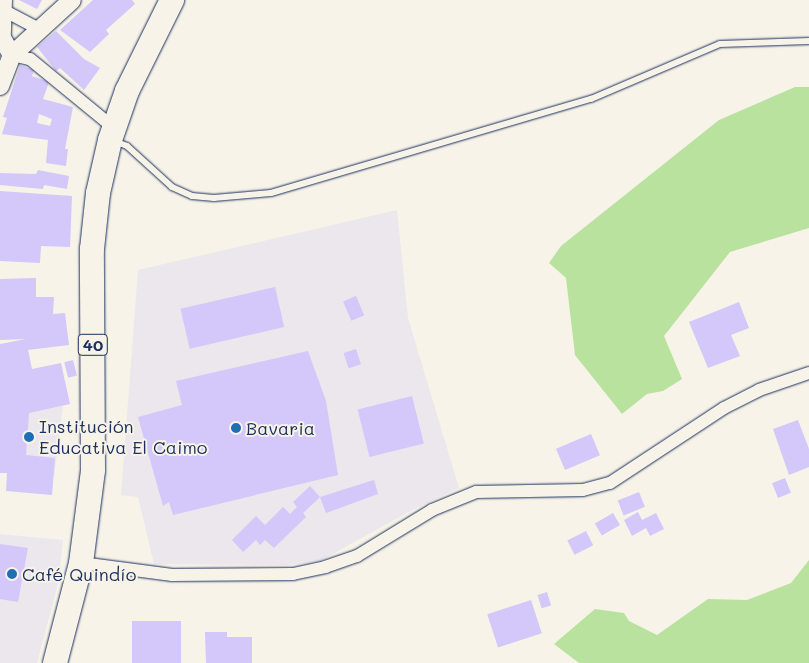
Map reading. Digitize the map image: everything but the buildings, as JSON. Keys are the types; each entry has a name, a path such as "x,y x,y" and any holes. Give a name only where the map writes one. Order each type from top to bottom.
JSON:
{"highway":[{"name":"40","path":"55,663 81,563 93,470 92,250 98,193 112,134 142,54 172,0"}],"street":[{"path":"0,86 12,55 72,0"},
{"path":"3,5 39,29"},
{"path":"3,5 2,38 12,55 30,59 112,134"},
{"path":"81,563 172,575 293,574 325,567 356,556 432,510 476,492 583,490 610,483 724,408 759,390 809,373"}],"lane":[{"path":"112,134 172,187 192,196 214,198 271,193 591,100 720,44 809,41"}],"shaded area":[{"path":"397,210 408,318 459,488 414,509 320,561 286,565 154,564 138,497 121,495 138,270"},
{"name":"Institución Educativa El Caimo","path":"63,406 54,477 0,473 0,416"},
{"path":"0,534 63,540 58,584 37,663 0,663"}],"green space":[{"path":"795,87 809,87 809,228 730,252 664,336 682,379 663,391 647,394 622,414 575,355 566,278 549,263 561,246 719,120"},
{"path":"809,560 809,663 579,663 554,644 595,609 624,613 629,621 657,635 708,599 747,600 791,583"}],"place":[{"name":"Bavaria","path":"236,428"},
{"name":"Institución Educativa El Caimo","path":"29,437"},
{"name":"Café Quindío","path":"12,574"}]}
